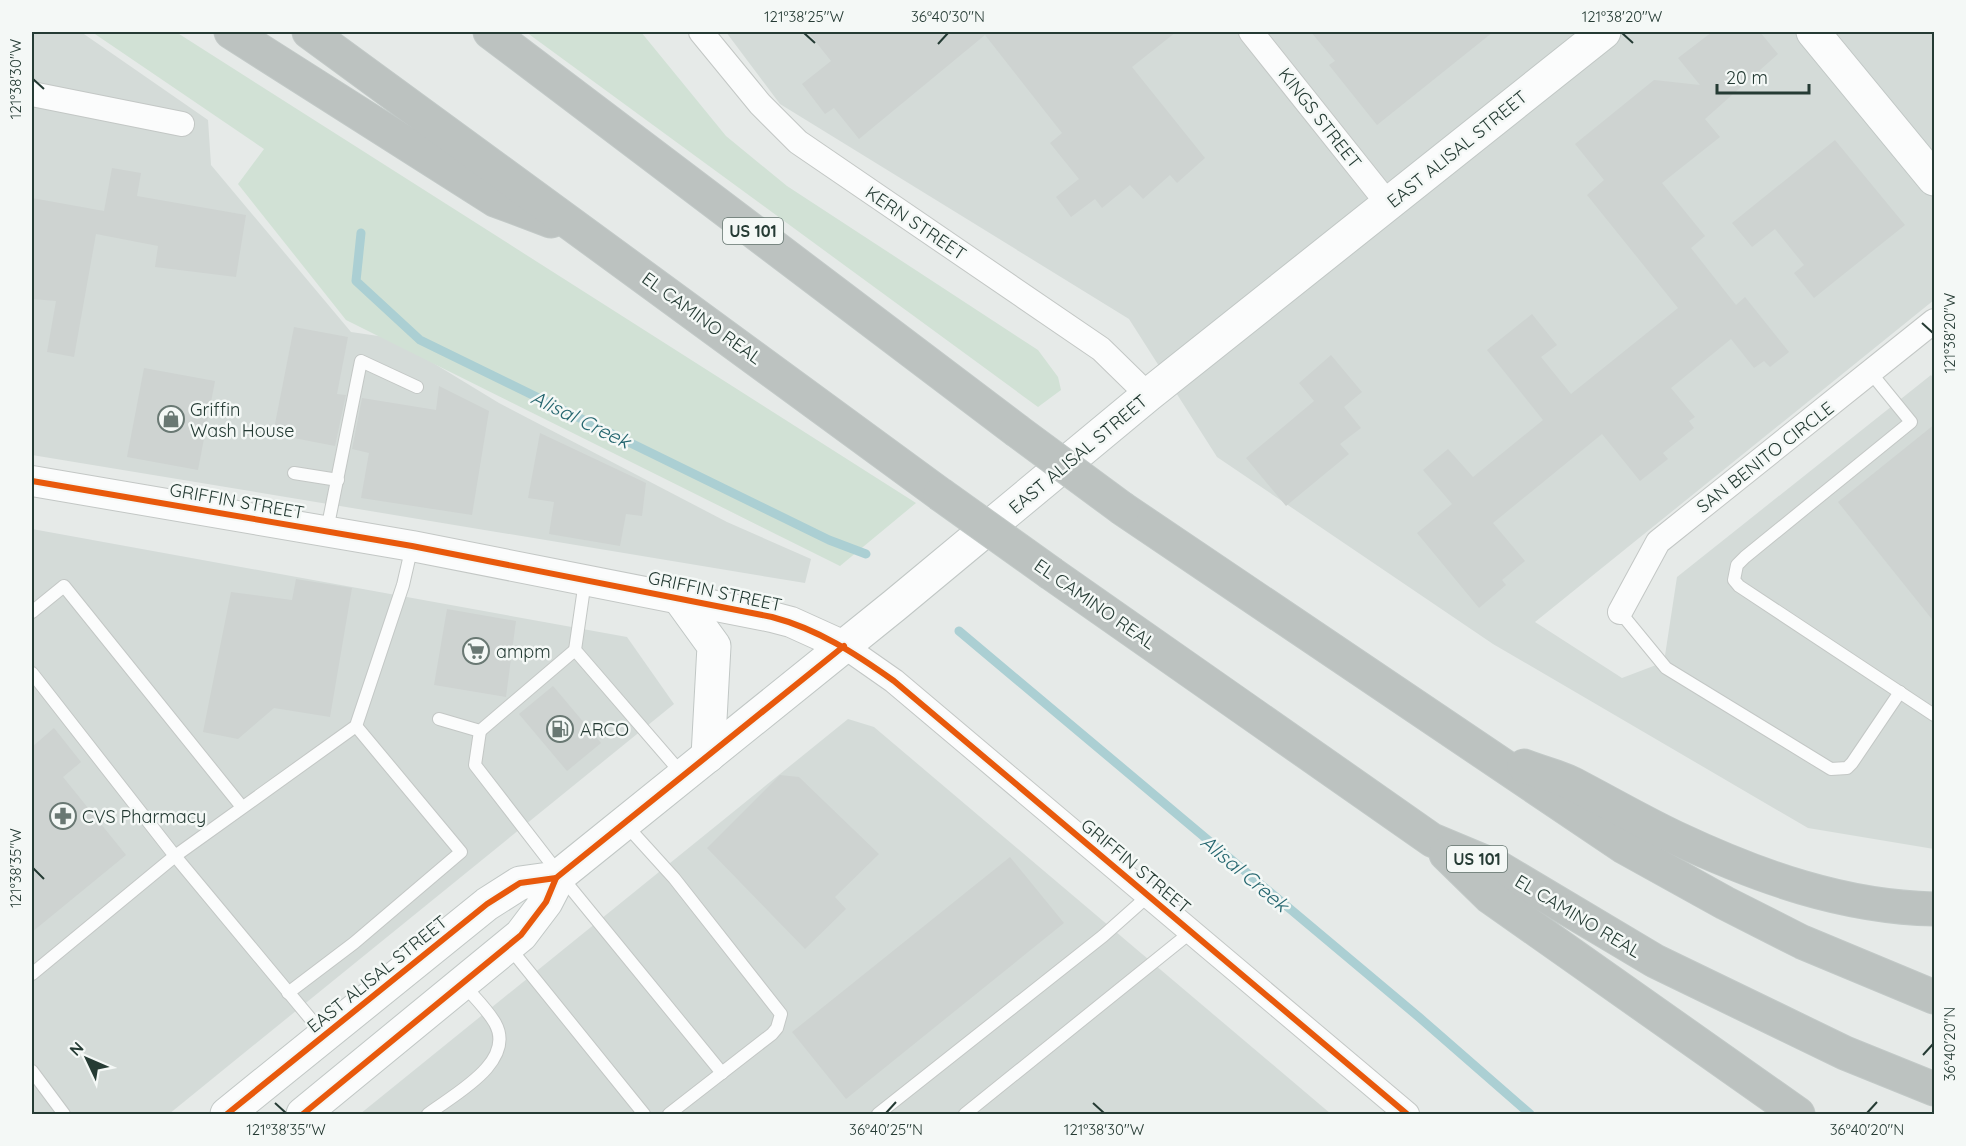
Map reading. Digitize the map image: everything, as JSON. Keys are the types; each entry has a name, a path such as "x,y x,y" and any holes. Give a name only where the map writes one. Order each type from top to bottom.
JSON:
{"highway":[{"path":"231,32 495,200 589,234"},
{"name":"EL CAMINO REAL","path":"309,32 589,234 940,494 1431,840 1499,868 1655,961 1845,1053 1935,1089"},
{"name":"US 101","path":"490,32 1123,509 1479,751 1623,847 1725,903 1802,942 1935,997"},
{"path":"1479,751 1569,782 1676,838 1756,873 1804,890 1844,898 1935,909"},
{"path":"1431,840 1490,897 1798,1114"}],"main road":[{"name":"EAST ALISAL STREET","path":"316,1110 522,935 546,902 557,877 844,646 1148,395 1604,32"},
{"path":"1813,32 1935,179"},
{"path":"680,599 714,646 696,766"},
{"name":"EAST ALISAL STREET","path":"227,1114 488,904 520,883 557,877"}],"street":[{"name":"KERN STREET","path":"701,32 760,104 798,142 1101,349 1148,395"},
{"name":"KINGS STREET","path":"1251,32 1389,205"},
{"path":"32,94 182,124"},
{"name":"SAN BENITO CIRCLE","path":"1620,612 1658,542 1935,321"},
{"name":"GRIFFIN STREET","path":"32,482 412,546 680,599 791,622 844,646 894,681 1407,1114"}],"lane":[{"path":"327,532 362,361 417,387"},
{"path":"1871,373 1911,423 1745,557 1737,565 1734,580 1739,586 1935,715"},
{"path":"294,472 338,480"},
{"path":"32,974 175,856 356,726 404,585 412,546"},
{"path":"585,580 575,650 480,731 475,765 557,877 722,1073"},
{"path":"32,612 64,586 242,807"},
{"path":"1620,612 1666,668 1832,770 1847,768 1852,763 1900,692"},
{"path":"575,650 696,766"},
{"path":"32,673 175,856 325,1036"},
{"path":"439,718 480,731"},
{"path":"288,993 419,890 461,852 356,726"},
{"path":"625,823 674,878 781,1014 777,1028 772,1034 669,1114"},
{"path":"878,1114 1103,936 1148,896"},
{"path":"965,1114 1191,932"},
{"path":"508,946 644,1114"},
{"path":"428,1114 490,1066 500,1050 496,1024 462,984"},
{"path":"32,1071 66,1114"}],"shaded area":[{"path":"32,32 81,32 208,120 211,165 351,332 392,338 499,403 727,522 811,559 805,583 32,455"},
{"path":"726,32 1934,32 1934,300 1535,622 1622,678 1664,662 1677,577 1931,375 1934,380 1934,849 1808,828 1493,644 1217,457 1129,319 780,104"},
{"path":"32,529 627,637 674,704 169,1114 32,1114"},
{"path":"848,719 874,727 1331,1114 360,1114"}],"green space":[{"path":"92,32 176,32 916,503 840,566 346,320 238,184 264,149"},
{"path":"526,32 641,32 726,136 787,186 1038,350 1058,377 1061,390 1038,407"}],"building":[{"path":"808,32 1176,32 1132,67 1205,158 1177,183 1170,175 1143,199 1130,185 1102,208 1095,199 1071,217 1056,197 1079,179 1050,143 1062,133 985,35 859,139 834,108 825,114 802,84 831,61"},
{"path":"1311,32 1493,32 1377,125 1329,65 1335,61"},
{"path":"1712,32 1760,32 1778,54 1705,119 1720,137 1662,183 1705,236 1691,248 1736,305 1745,297 1789,352 1770,367 1764,361 1754,368 1731,339 1671,388 1695,417 1689,421 1694,428 1663,453 1668,459 1640,481 1602,434 1493,523 1525,561 1502,580 1506,585 1479,608 1417,533 1452,504 1423,470 1448,449 1473,477 1543,420 1487,350 1532,314 1557,345 1541,357 1571,394 1678,308 1587,195 1604,180 1575,144 1654,80 1700,85 1678,58"},
{"path":"1835,140 1905,225 1814,298 1794,273 1804,265 1775,229 1752,247 1732,223"},
{"path":"112,168 141,173 137,196 246,215 236,277 155,267 158,246 96,234 74,357 47,352 56,301 32,299 32,198 104,211"},
{"path":"294,327 348,337 337,394 346,395 335,446 273,434"},
{"path":"1331,355 1362,392 1344,407 1361,428 1340,444 1349,454 1286,506 1246,458 1314,401 1299,383"},
{"name":"Griffin Wash House","path":"144,368 215,381 198,470 127,457"},
{"path":"439,386 489,411 472,515 361,498 369,453 352,449 362,398 436,410"},
{"path":"1935,424 1935,623 1838,502"},
{"path":"540,433 646,483 642,516 626,514 620,546 549,534 554,502 528,498"},
{"path":"296,579 352,588 330,717 274,708 238,739 203,732 231,592 292,600"},
{"name":"ampm","path":"447,609 516,621 506,697 434,685"},
{"path":"553,686 601,743 567,771 519,714"},
{"name":"CVS Pharmacy","path":"54,728 81,762 63,777 126,855 32,932 32,747"},
{"path":"780,775 799,777 879,854 835,897 846,909 805,949 707,848"},
{"path":"1010,857 1064,923 846,1099 792,1032"}],"waterway":[{"name":"Alisal Creek","path":"361,233 356,281 420,340 829,540 866,554"},
{"name":"Alisal Creek","path":"959,631 1420,1018 1530,1114"}],"cycle path":[{"path":"32,481 412,546 772,617 821,635 894,681 1407,1114"},
{"path":"303,1114 521,935 546,902 556,878 844,646"},
{"path":"227,1114 487,904 520,883 556,878"}],"place":[{"name":"Griffin Wash House","path":"171,419"},
{"name":"ampm","path":"476,651"},
{"name":"ARCO","path":"560,729"},
{"name":"CVS Pharmacy","path":"63,816"}]}
